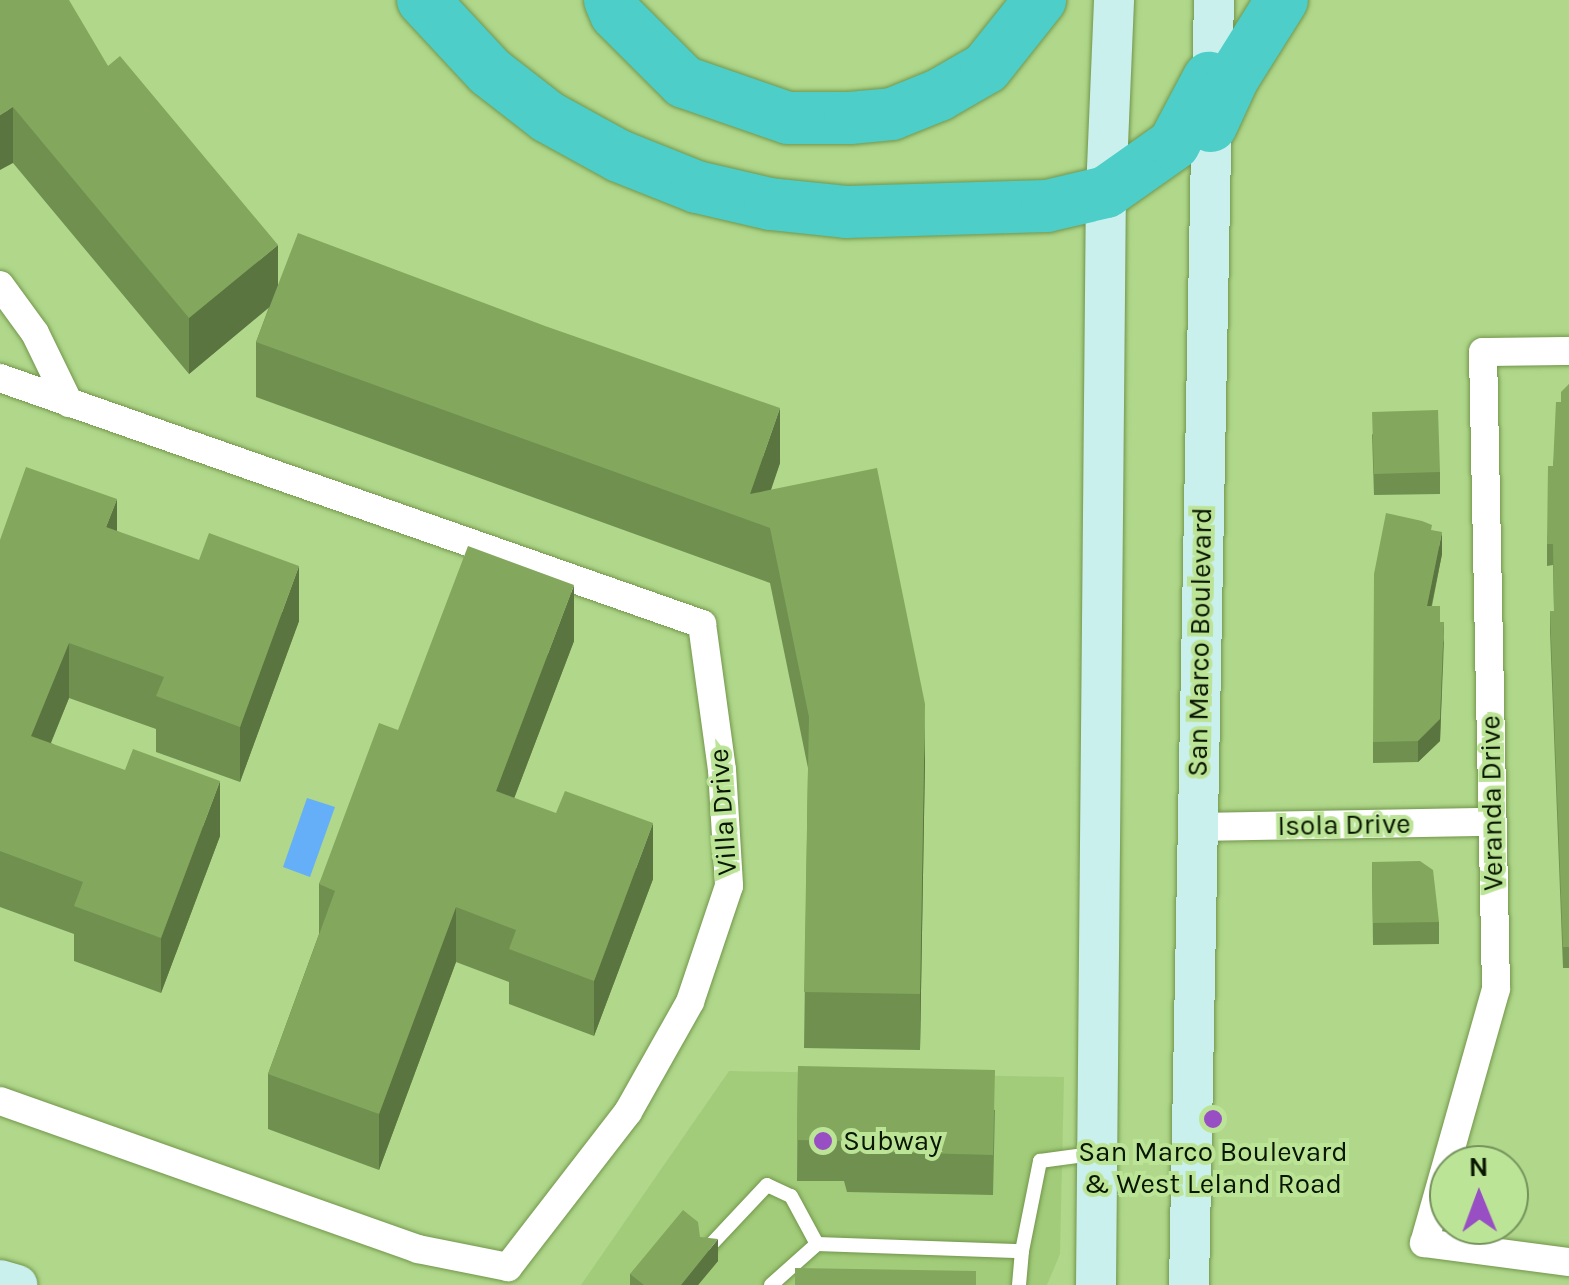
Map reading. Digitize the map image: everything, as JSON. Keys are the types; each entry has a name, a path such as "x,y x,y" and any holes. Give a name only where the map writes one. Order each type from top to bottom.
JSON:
{"highway":[{"path":"422,0 490,72 548,117 620,156 697,187 770,204 846,212 1047,206 1106,192 1174,144 1233,78 1282,0"},
{"path":"610,0 616,14 684,82 788,118 850,118 892,114 939,96 986,68 1040,0"}],"main road":[{"path":"1096,1285 1106,192 1114,0"},
{"name":"San Marco Boulevard","path":"1189,1285 1214,0"},
{"path":"0,1280 18,1285"}],"street":[{"path":"0,285 35,333 69,403"},
{"name":"Veranda Drive","path":"1569,351 1482,352 1496,989 1424,1243 1569,1262"},
{"name":"Villa Drive","path":"0,378 702,624 722,770 729,886 690,1002 628,1112 508,1266 418,1249 0,1101"},
{"name":"Isola Drive","path":"1197,827 1492,822"}],"lane":[{"path":"1019,1285 1040,1161 1098,1154"},
{"path":"706,1250 767,1184 791,1196 817,1244"},
{"path":"771,1285 817,1244 1022,1251"}],"shaded area":[{"path":"729,1071 1064,1077 1060,1254 1047,1285 581,1285"}],"water":[{"path":"307,798 335,807 310,877 283,867"}],"building":[{"path":"0,0 69,0 108,66 120,56 278,245 189,318 13,107 0,115"},
{"path":"298,233 545,326 780,408 750,494 877,468 925,704 920,994 804,992 809,717 770,528 256,342"},
{"path":"1569,384 1569,947 1563,947 1550,611 1554,611 1553,544 1547,544 1548,466 1553,466 1556,402 1561,402 1561,392"},
{"path":"1438,410 1440,472 1374,474 1372,412"},
{"path":"26,467 117,499 106,527 199,560 209,533 299,566 240,727 156,696 164,677 69,643 31,736 125,770 133,749 220,781 161,938 74,906 83,882 0,851 0,540"},
{"path":"1386,513 1422,521 1432,525 1431,530 1442,532 1427,606 1440,606 1440,622 1444,622 1440,719 1418,741 1373,742 1374,574"},
{"path":"468,546 574,585 496,791 556,813 565,791 653,823 594,981 509,949 516,930 456,907 379,1114 268,1074 335,891 319,884 379,723 398,730"},
{"path":"1420,861 1433,870 1439,922 1373,923 1372,862"},
{"path":"798,1066 995,1070 993,1155 847,1151 844,1141 797,1140"},
{"path":"683,1210 698,1222 700,1237 718,1239 681,1285 644,1285 630,1274"},
{"path":"795,1268 976,1271 976,1285 795,1285"}],"place":[{"name":"San Marco Boulevard & West Leland Road","path":"1213,1119"},
{"name":"Subway","path":"823,1141"}]}
